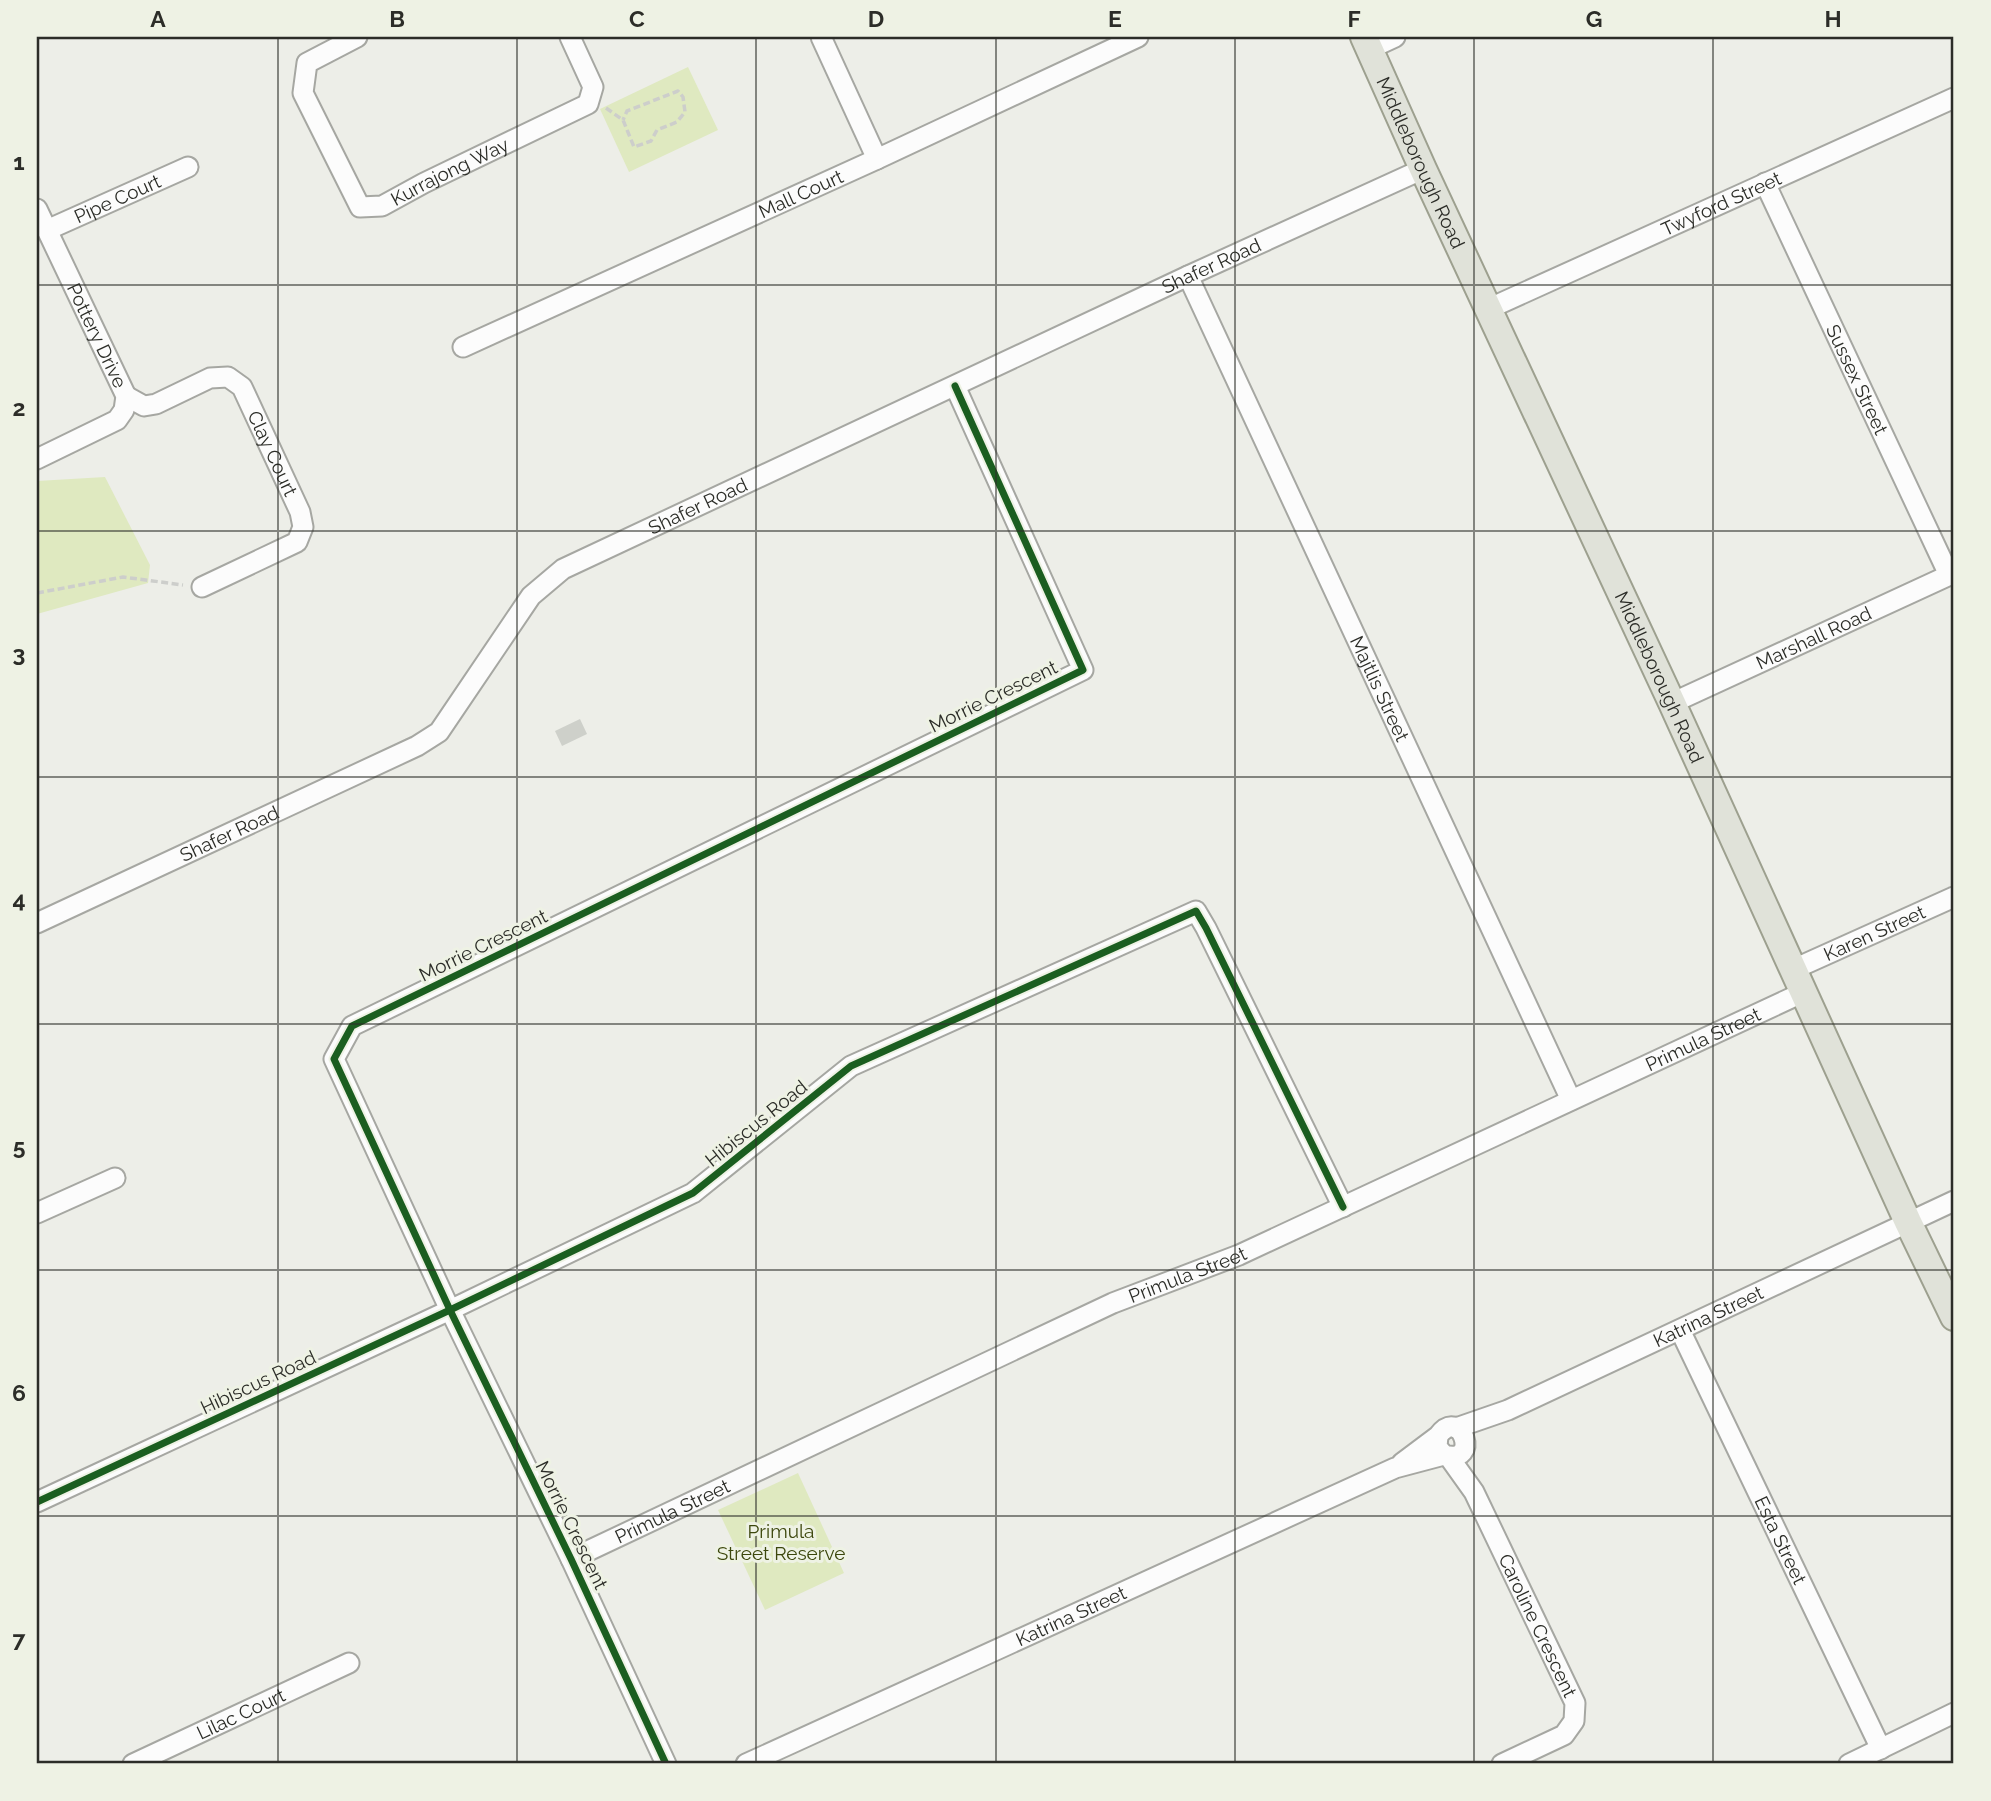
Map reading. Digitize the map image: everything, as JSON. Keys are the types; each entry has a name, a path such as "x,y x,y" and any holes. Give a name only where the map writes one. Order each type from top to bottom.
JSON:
{"main road":[{"name":"Middleborough Road","path":"1367,43 1954,1317"}],"street":[{"name":"Kurrajong Way","path":"357,37 307,63 303,93 360,207 382,206 588,104 590,97"},
{"path":"570,37 593,87 590,97"},
{"path":"821,37 877,159"},
{"name":"Mall Court","path":"463,347 1138,37"},
{"path":"1367,43 1395,37"},
{"name":"Twyford Street","path":"1488,309 1954,98"},
{"name":"Pipe Court","path":"47,230 188,167"},
{"name":"Shafer Road","path":"37,923 417,747 439,732 531,596 563,569 1423,169"},
{"name":"Sussex Street","path":"1765,183 1952,574"},
{"name":"Pottery Drive","path":"37,209 126,396 124,410 117,420 37,458"},
{"name":"Majtlis Street","path":"1188,276 1571,1100"},
{"name":"Clay Court","path":"126,396 144,406 156,404 210,378 228,377 242,387 300,512 303,527 297,542 202,587"},
{"name":"Morrie Crescent","path":"666,1764 334,1059 352,1026 1083,670 955,386"},
{"name":"Marshall Road","path":"1672,703 1952,574"},
{"name":"Karen Street","path":"1799,980 1954,897"},
{"name":"Hibiscus Road","path":"37,1502 693,1194 851,1066 1196,911 1343,1207"},
{"name":"Primula Street","path":"571,1559 1113,1303 1239,1255 1571,1100 1799,980"},
{"path":"37,1213 115,1178"},
{"name":"Katrina Street","path":"1456,1428 1508,1410 1954,1201"},
{"name":"Esta Street","path":"1680,1330 1881,1749"},
{"name":"Katrina Street","path":"746,1764 1395,1468 1456,1452 1508,1410"},
{"path":"1445,1428 1456,1428 1464,1435 1456,1452 1440,1452 1437,1436 1445,1428"},
{"name":"Katrina Street","path":"1395,1468 1437,1436"},
{"name":"Caroline Crescent","path":"1456,1452 1576,1703 1574,1721 1564,1735 1502,1764"},
{"name":"Lilac Court","path":"133,1764 349,1664"},
{"path":"1849,1764 1954,1713"}],"path":[{"path":"590,97 623,120 634,147 650,141 657,130 677,122 685,112 683,97 678,91 665,95 627,111 623,120"},
{"path":"37,593 122,577 202,587"}],"green space":[{"path":"688,67 718,130 629,172 600,109"},
{"path":"105,477 150,565 148,583 37,614 37,481"},
{"name":"Primula Street Reserve","path":"798,1473 844,1573 765,1610 718,1510"}],"building":[{"path":"580,719 587,734 562,746 555,731"}],"cycle path":[{"path":"666,1764 334,1059 352,1026 1083,670 955,386"},
{"path":"37,1502 450,1310 693,1193 851,1066 1196,911 1343,1207"}]}
